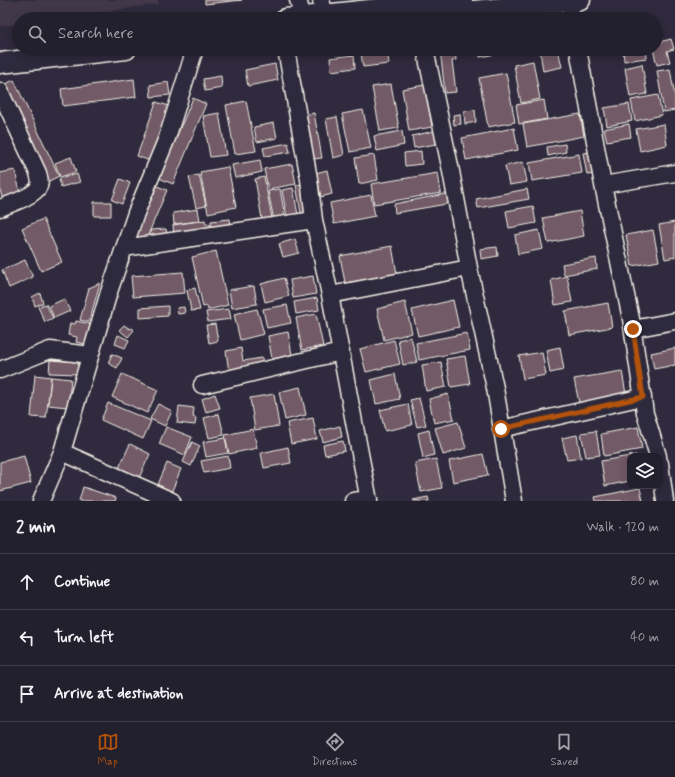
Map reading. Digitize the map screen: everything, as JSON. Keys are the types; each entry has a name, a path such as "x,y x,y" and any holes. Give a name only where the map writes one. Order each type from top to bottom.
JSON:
{"main road":[{"path":"296,12 323,7 450,1"},
{"path":"507,12 574,7"},
{"path":"0,51 12,50"},
{"path":"0,64 67,56"}],"street":[{"path":"41,501 62,452 90,355 124,248 136,213 166,138 193,56"},
{"path":"287,56 309,179 314,220 341,352 364,500"},
{"path":"427,56 494,388 514,501"},
{"path":"579,56 603,185 633,329 645,413 664,464 665,501"},
{"path":"0,91 40,180 39,186 35,191 0,208"},
{"path":"603,185 675,173"},
{"path":"124,248 314,220"},
{"path":"330,295 469,268"},
{"path":"633,329 675,321"},
{"path":"0,370 50,350 90,355"},
{"path":"202,385 341,352"},
{"path":"501,429 643,397"},
{"path":"62,452 172,501"}],"shaded area":[{"path":"0,0 158,0 159,4 101,12 12,12 12,25 0,26"}],"building":[{"path":"205,0 242,0 205,4"},
{"path":"671,39 674,49 667,51 670,62 657,65 655,56 663,56 663,41"},
{"path":"354,56 355,68 331,71 330,58"},
{"path":"361,56 388,56 389,64 363,67"},
{"path":"441,56 456,56 456,60 452,61 456,92 445,93"},
{"path":"541,56 560,56 562,67 543,71"},
{"path":"624,56 647,56 647,58 624,61"},
{"path":"533,61 540,99 521,103 514,65"},
{"path":"275,64 278,80 248,86 245,70"},
{"path":"642,64 647,94 630,97 625,68"},
{"path":"670,69 675,97 675,110 664,112 657,71"},
{"path":"506,73 515,122 488,127 479,78"},
{"path":"221,76 222,88 205,91 203,79"},
{"path":"134,79 136,97 63,106 61,89"},
{"path":"14,80 59,176 47,182 1,86"},
{"path":"168,82 170,95 151,97 150,85"},
{"path":"391,84 399,128 380,131 372,87"},
{"path":"425,85 432,127 409,131 402,89"},
{"path":"658,95 662,115 635,121 631,100"},
{"path":"193,98 206,104 173,184 159,178"},
{"path":"544,100 547,119 519,124 516,105"},
{"path":"246,101 256,151 235,154 226,105"},
{"path":"156,102 169,106 150,161 137,156"},
{"path":"629,104 632,121 607,126 604,108"},
{"path":"363,110 371,148 350,152 342,114"},
{"path":"475,110 476,122 465,124 464,111"},
{"path":"219,113 226,155 210,157 203,116"},
{"path":"314,113 322,158 311,159 303,115"},
{"path":"460,114 461,124 454,125 453,115"},
{"path":"580,114 584,136 527,147 523,124"},
{"path":"337,117 344,155 333,158 326,119"},
{"path":"274,123 277,138 257,142 254,127"},
{"path":"629,124 631,137 607,141 604,129"},
{"path":"664,124 667,145 640,151 636,129"},
{"path":"514,128 518,150 466,160 462,138"},
{"path":"402,131 404,145 377,151 374,136"},
{"path":"434,131 436,144 414,148 412,136"},
{"path":"288,143 290,152 265,156 263,148"},
{"path":"565,144 566,152 548,156 547,147"},
{"path":"421,151 422,164 405,166 404,153"},
{"path":"590,152 594,174 587,175 583,153"},
{"path":"579,154 582,173 532,181 529,163"},
{"path":"374,155 378,180 359,184 355,158"},
{"path":"71,157 76,172 60,177 55,163"},
{"path":"260,160 262,172 235,178 232,165"},
{"path":"523,162 527,182 509,185 505,166"},
{"path":"292,164 296,184 268,189 264,169"},
{"path":"228,167 236,207 208,213 200,172"},
{"path":"15,170 21,197 3,201 0,190 0,173"},
{"path":"327,170 332,194 321,197 316,173"},
{"path":"438,173 441,193 374,204 371,184"},
{"path":"77,174 80,182 61,187 59,179"},
{"path":"199,175 206,206 196,208 189,177"},
{"path":"264,177 273,223 263,225 255,179"},
{"path":"120,179 130,183 122,204 112,200"},
{"path":"302,184 307,212 301,213 296,185"},
{"path":"157,186 167,190 145,242 134,238"},
{"path":"293,188 298,215 287,217 282,190"},
{"path":"280,189 285,217 274,220 268,191"},
{"path":"527,189 529,199 478,208 476,199"},
{"path":"450,193 452,203 395,213 394,204"},
{"path":"371,195 375,216 334,224 330,203"},
{"path":"94,202 111,202 111,216 94,216"},
{"path":"533,206 536,223 509,228 506,211"},
{"path":"198,209 200,221 174,224 173,213"},
{"path":"580,211 584,236 548,243 543,218"},
{"path":"43,219 62,262 41,271 22,228"},
{"path":"230,219 231,226 212,229 211,221"},
{"path":"205,220 206,224 210,224 210,228 174,236 173,225"},
{"path":"675,222 675,257 665,259 659,225"},
{"path":"166,229 167,236 148,238 151,230"},
{"path":"539,230 543,249 518,254 515,235"},
{"path":"653,230 659,261 632,266 626,235"},
{"path":"295,239 299,253 283,257 279,244"},
{"path":"392,246 397,274 345,283 340,256"},
{"path":"497,247 498,256 481,259 480,249"},
{"path":"216,251 228,305 208,310 207,306 203,307 192,257"},
{"path":"596,258 597,269 564,275 562,264"},
{"path":"25,260 33,277 9,288 2,270"},
{"path":"183,272 185,293 133,297 131,276"},
{"path":"313,276 316,294 293,298 290,280"},
{"path":"567,276 572,302 555,305 551,280"},
{"path":"284,278 289,296 265,302 261,284"},
{"path":"100,283 89,322 80,320 89,288"},
{"path":"254,286 257,304 232,308 229,290"},
{"path":"195,288 200,310 191,311 187,290"},
{"path":"40,293 43,303 35,306 32,297"},
{"path":"317,298 319,310 296,314 294,302"},
{"path":"64,299 70,311 54,318 49,306"},
{"path":"453,300 459,327 418,336 412,310"},
{"path":"405,302 412,333 384,340 377,309"},
{"path":"608,303 612,327 569,335 565,311"},
{"path":"46,304 53,318 45,322 38,307"},
{"path":"287,305 291,323 267,328 263,309"},
{"path":"168,306 168,316 140,318 140,308"},
{"path":"184,307 185,313 178,314 177,308"},
{"path":"229,309 231,319 208,322 206,312"},
{"path":"257,309 264,334 240,340 234,314"},
{"path":"316,314 323,346 302,350 296,318"},
{"path":"76,321 90,324 86,344 76,342 77,337 68,335 70,323 75,324"},
{"path":"215,324 218,341 209,343 206,325"},
{"path":"124,325 134,330 128,337 119,330"},
{"path":"288,332 292,355 272,359 268,336"},
{"path":"467,333 470,350 419,360 416,343"},
{"path":"118,335 129,340 125,348 115,344"},
{"path":"411,337 417,362 403,365 398,340"},
{"path":"394,340 400,364 366,372 360,349"},
{"path":"560,347 564,370 550,373 546,350"},
{"path":"241,348 243,361 262,358 263,366 229,372 226,351"},
{"path":"675,348 675,365 654,369 651,353"},
{"path":"542,352 546,375 523,379 519,356"},
{"path":"112,354 122,358 117,368 108,363"},
{"path":"465,356 470,384 451,387 446,359"},
{"path":"50,360 78,362 78,374 49,373"},
{"path":"441,362 446,387 426,391 422,365"},
{"path":"622,371 626,394 579,403 574,379"},
{"path":"122,374 158,390 147,413 112,397"},
{"path":"395,374 400,399 376,404 371,380"},
{"path":"35,375 51,377 46,418 31,417"},
{"path":"51,377 71,379 68,407 48,405"},
{"path":"300,387 306,415 285,420 279,392"},
{"path":"215,394 220,408 206,412 202,399"},
{"path":"274,394 279,426 255,430 250,398"},
{"path":"448,394 454,419 434,423 429,399"},
{"path":"419,398 426,425 417,427 410,400"},
{"path":"108,403 151,421 143,439 101,420"},
{"path":"158,404 172,411 165,426 150,419"},
{"path":"408,404 412,425 385,431 380,410"},
{"path":"179,406 194,408 193,417 196,418 195,425 177,423"},
{"path":"219,414 224,435 209,438 204,418"},
{"path":"313,418 317,439 291,444 287,423"},
{"path":"458,422 466,448 443,455 435,428"},
{"path":"340,426 342,437 323,442 320,431"},
{"path":"166,427 192,437 185,455 159,444"},
{"path":"638,427 642,449 604,456 601,434"},
{"path":"253,429 257,448 229,454 225,435"},
{"path":"429,430 434,455 423,458 418,433"},
{"path":"596,431 600,455 586,457 581,433"},
{"path":"577,435 581,458 567,460 562,438"},
{"path":"225,438 228,453 206,457 203,442"},
{"path":"343,441 345,451 325,455 323,445"},
{"path":"192,442 200,446 191,466 183,462"},
{"path":"130,444 150,454 138,480 118,470"},
{"path":"288,447 291,463 264,468 261,453"},
{"path":"483,454 488,475 453,482 449,461"},
{"path":"24,456 31,483 0,491 0,462"},
{"path":"228,456 230,468 204,473 201,461"},
{"path":"627,457 627,482 605,486 601,461"},
{"path":"436,459 442,488 421,492 415,463"},
{"path":"167,463 181,469 171,493 157,487"},
{"path":"83,487 116,498 115,501 79,501"},
{"path":"640,489 643,501 596,501 595,497"},
{"path":"428,497 429,501 413,500"}],"route":[{"path":"501,429 643,397 633,329"}]}
